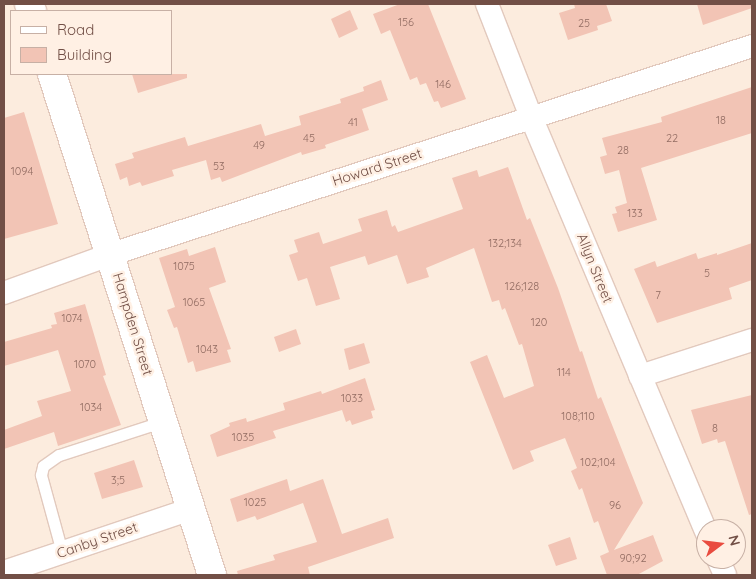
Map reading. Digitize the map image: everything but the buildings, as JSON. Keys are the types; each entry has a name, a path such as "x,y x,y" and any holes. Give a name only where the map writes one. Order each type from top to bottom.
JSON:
{"main road":[{"name":"Hampden Street","path":"52,75 112,254 212,575"}],"street":[{"name":"Allyn Street","path":"487,4 531,117 700,519"},
{"name":"Howard Street","path":"4,293 112,254 752,46"},
{"path":"640,376 752,340"},
{"name":"Canby Street","path":"4,572 191,509"}],"lane":[{"path":"62,552 41,475 43,466 59,455 164,422"}]}
